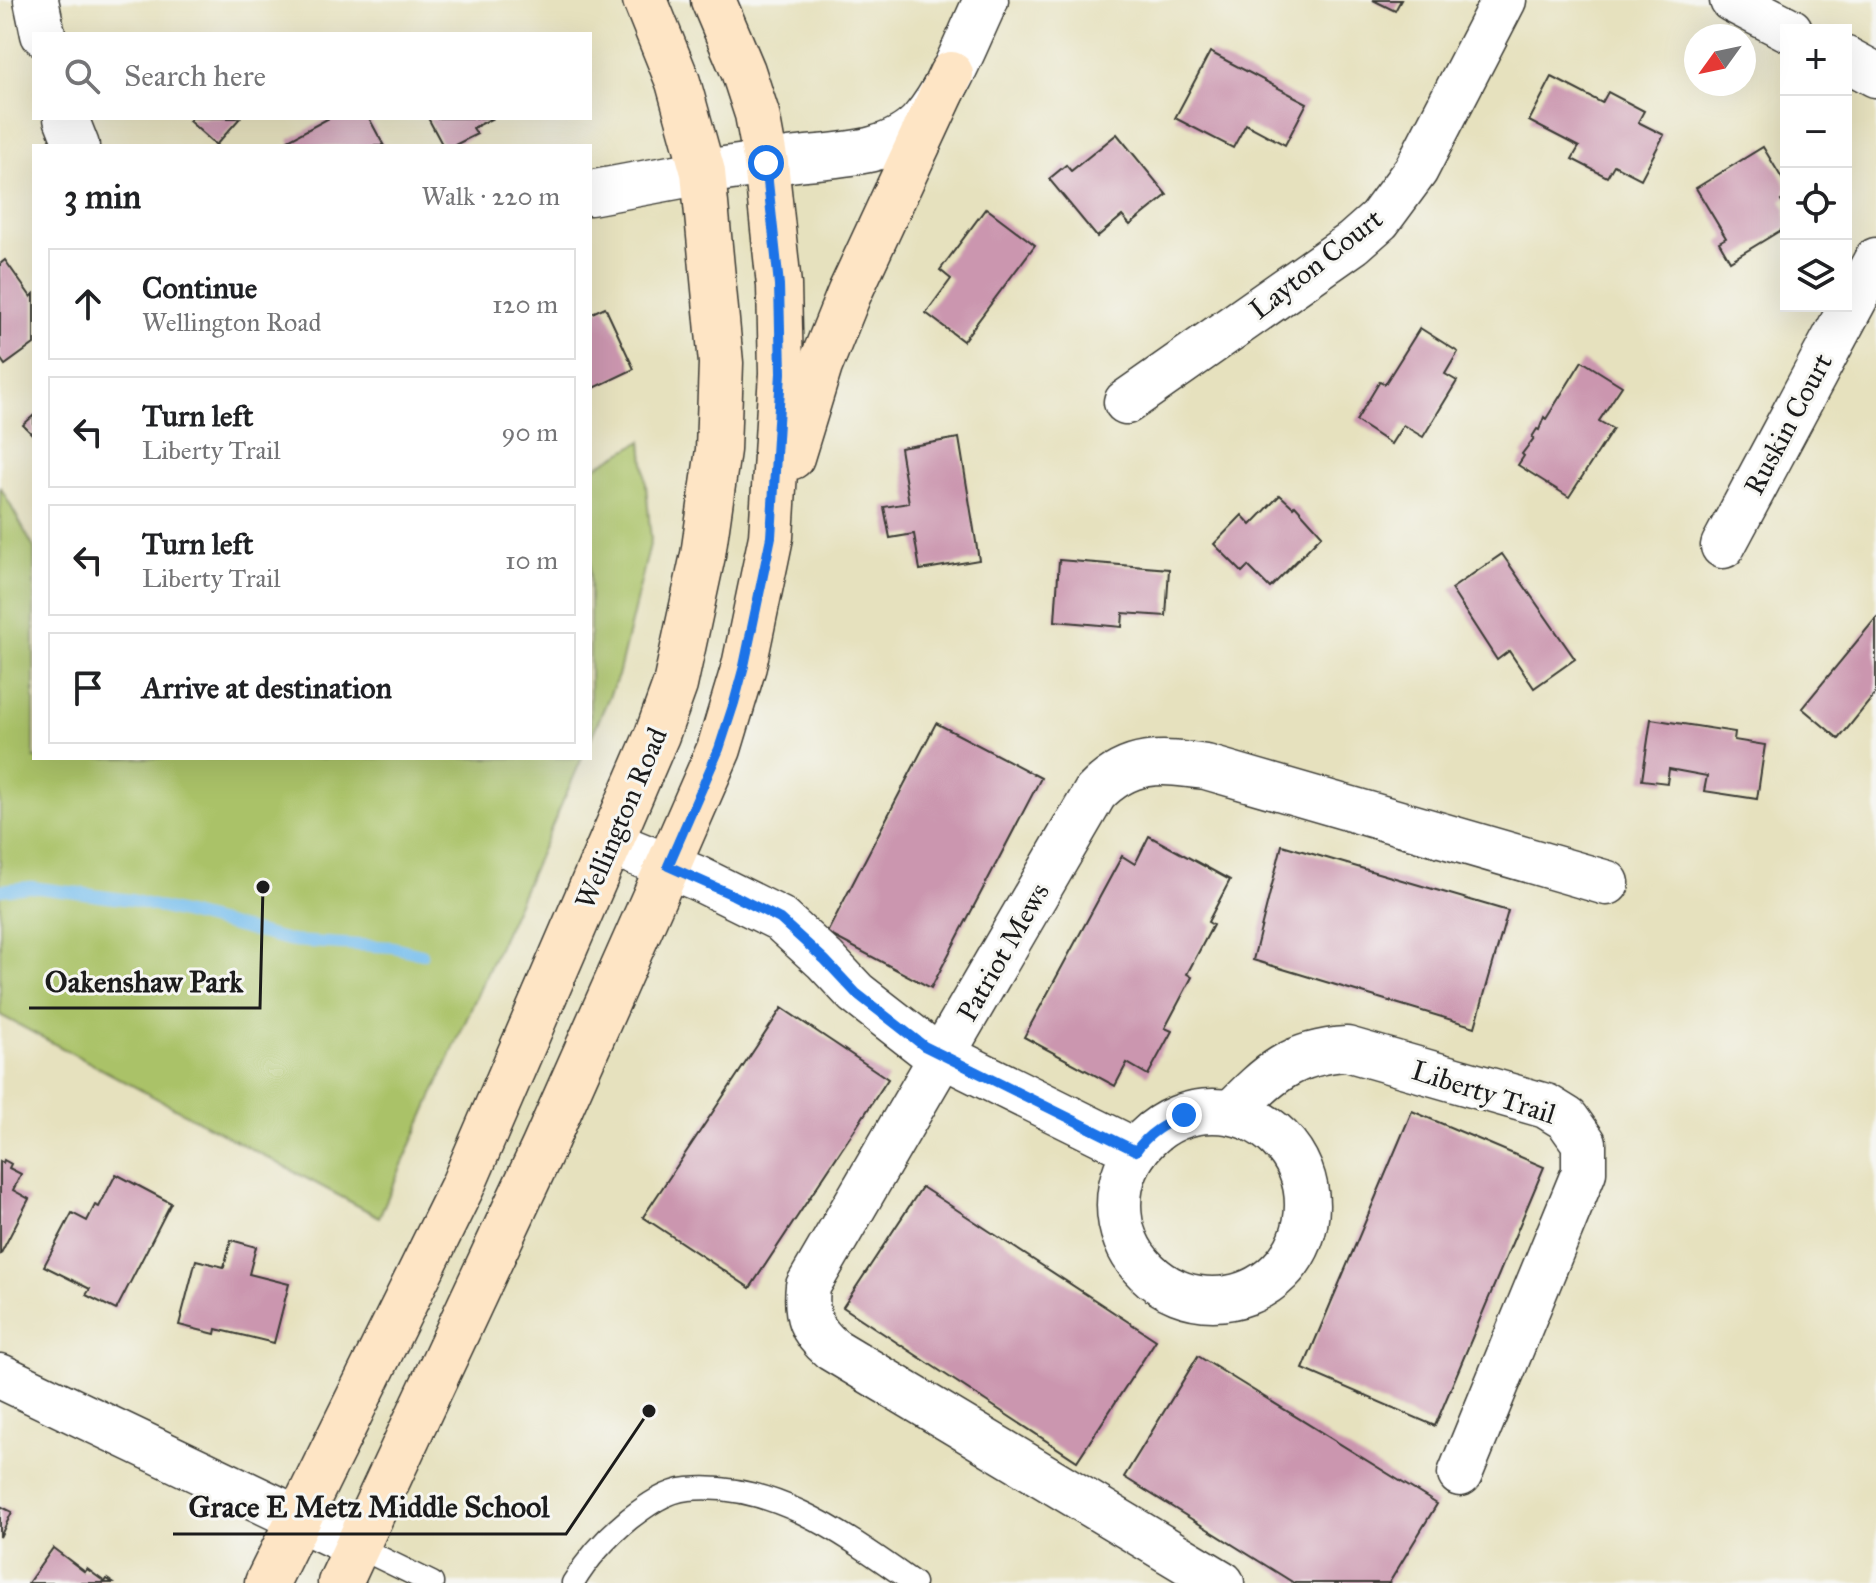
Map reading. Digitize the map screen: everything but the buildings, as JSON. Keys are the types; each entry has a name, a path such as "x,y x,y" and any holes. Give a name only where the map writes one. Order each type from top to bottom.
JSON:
{"main road":[{"name":"Wellington Road","path":"267,1583 463,1185 611,843 675,685 706,540 718,450 721,363 703,172 678,82 645,0"},
{"path":"349,1565 543,1148 668,866 719,749 744,666 771,537 781,373 779,285 766,163 757,114 713,0"},
{"path":"772,521 820,366 866,256 951,74"}],"street":[{"path":"36,0 43,32"},
{"path":"592,193 703,172 867,149 903,137 921,122 951,74 986,0"},
{"name":"Layton Court","path":"1126,402 1353,243 1379,220 1416,170 1504,0"},
{"path":"1732,0 1780,25"},
{"path":"1852,62 1876,75"},
{"path":"67,120 76,144"},
{"name":"Ruskin Court","path":"1723,546 1876,260"},
{"name":"Patriot Mews","path":"1222,1583 853,1365 817,1336 806,1306 808,1286 1095,793 1107,780 1153,761 1206,767 1607,883"},
{"path":"611,843 733,895 780,919 856,993 894,1025 942,1056 1136,1151"},
{"name":"Liberty Trail","path":"1232,1112 1266,1077 1289,1062 1319,1051 1347,1049 1546,1106 1567,1119 1584,1143 1584,1172 1460,1474"},
{"path":"1208,1110 1232,1112 1255,1121 1276,1135 1292,1154 1303,1176 1307,1201 1306,1225 1298,1249 1284,1269 1265,1285 1242,1295 1218,1300 1193,1298 1170,1290 1149,1276 1133,1257 1123,1235 1118,1210 1120,1185 1142,1141 1161,1126 1184,1115 1208,1110"},
{"path":"0,1376 300,1519 349,1565"}],"lane":[{"path":"573,1583 597,1549 616,1530 662,1497 687,1489 755,1493 848,1538 914,1583"},
{"path":"349,1565 432,1583"}],"green space":[{"path":"642,441 651,540 618,676 592,735 592,469"},
{"path":"0,486 32,544 32,760 581,760 379,1217 0,1015"}],"waterway":[{"path":"0,890 31,887 131,900 292,941 393,947 422,954"}],"place":[{"name":"Oakenshaw Park","path":"263,887"},
{"name":"Grace E Metz Middle School","path":"649,1411"}],"route":[{"path":"766,163 779,285 781,373 771,537 734,703 719,749 668,866 780,919 856,993 924,1046 1136,1151 1142,1141 1161,1126 1184,1115"}]}
